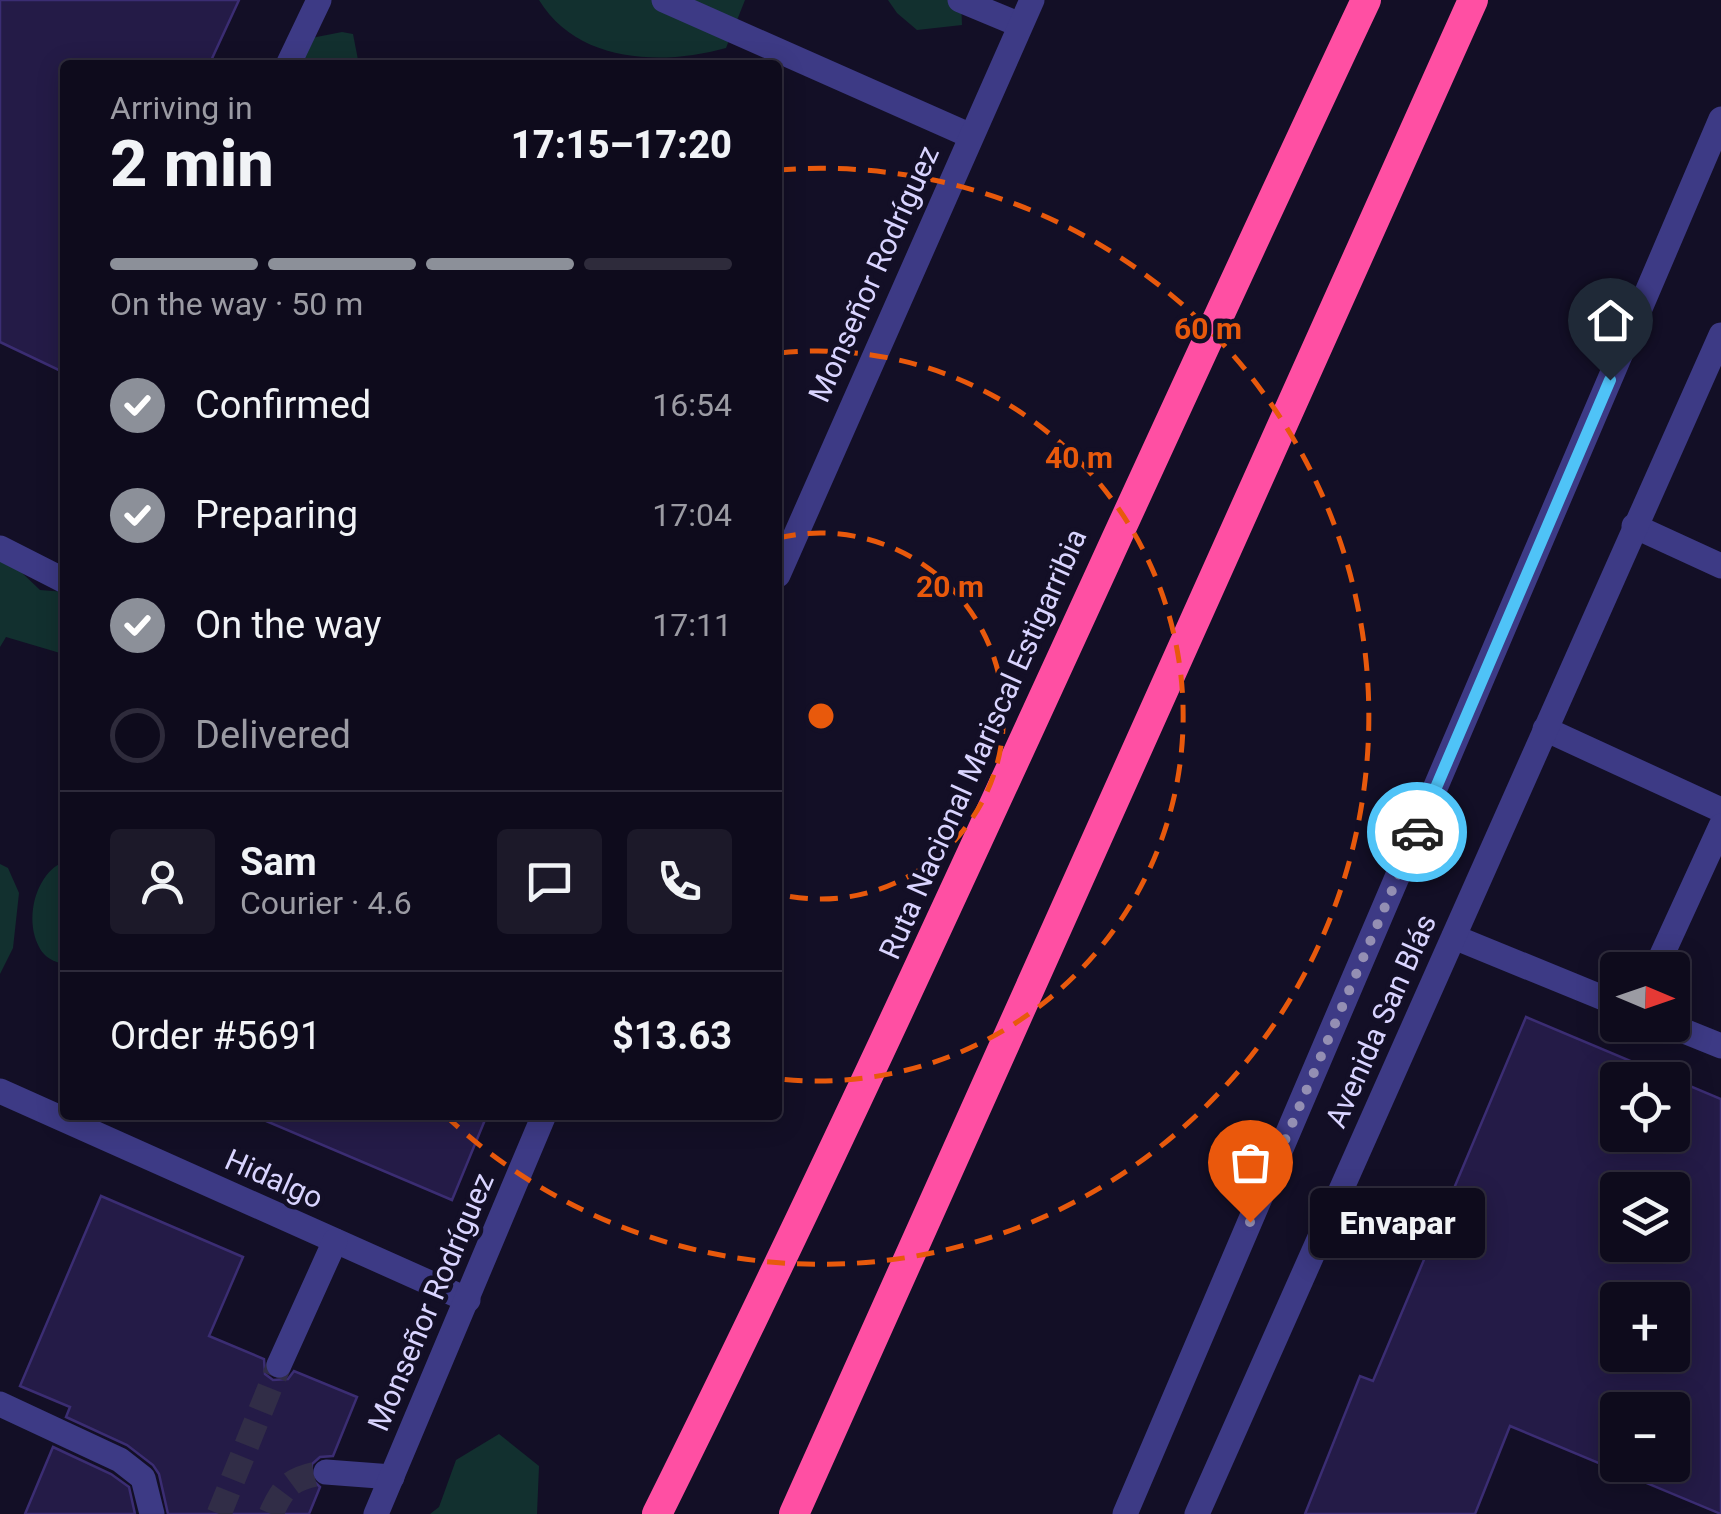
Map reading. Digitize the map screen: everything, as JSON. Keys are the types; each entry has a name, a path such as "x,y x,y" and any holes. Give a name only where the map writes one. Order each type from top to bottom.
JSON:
{"highway":[{"name":"Ruta Nacional Mariscal Estigarribia","path":"657,1514 906,999 1366,0"},
{"path":"794,1514 1473,0"}],"street":[{"path":"290,60 319,0"},
{"path":"664,0 971,136"},
{"path":"960,0 1020,25"},
{"name":"Monseñor Rodríguez","path":"782,566 1032,0"},
{"path":"1125,1514 1721,119"},
{"name":"Avenida San Blás","path":"1197,1514 1721,334"},
{"path":"1634,526 1721,566"},
{"path":"0,548 60,578"},
{"path":"1545,729 1721,810"},
{"path":"1663,952 1721,826"},
{"path":"1454,937 1600,997"},
{"path":"1690,1033 1721,1046"},
{"name":"Hidalgo","path":"3,1101 468,1300"},
{"name":"Monseñor Rodríguez","path":"376,1514 542,1120"},
{"path":"280,1365 335,1242"},
{"path":"0,1404 120,1460 143,1478 152,1514"},
{"path":"326,1472 392,1478"}],"green space":[{"path":"539,0 745,0 726,48 701,54 649,57 598,48 575,37 555,21"},
{"path":"888,0 961,0 962,25 917,30"},
{"path":"342,32 353,34 358,60 278,60 291,42"},
{"path":"0,552 40,590 60,592 60,653 6,637 0,647"},
{"path":"0,864 8,868 19,893 13,948 0,974"},
{"path":"60,864 60,963 44,954 37,943 33,916 38,889"},
{"path":"499,1434 539,1466 537,1514 430,1514 439,1507 456,1460"}],"building":[{"path":"0,0 239,0 211,60 60,60 60,371 0,342"},
{"path":"1526,1017 1633,1062 1600,1062 1600,1152 1690,1152 1690,1086 1721,1099 1721,1514 1644,1482 1690,1482 1690,1392 1600,1392 1600,1464 1510,1426 1475,1514 1305,1514 1360,1376 1373,1381"},
{"path":"264,1120 485,1120 452,1200"},
{"path":"101,1196 243,1257 209,1336 264,1359 265,1374 273,1380 288,1379 294,1371 357,1397 333,1456 320,1457 312,1464 311,1478 320,1487 309,1514 168,1514 159,1474 153,1465 127,1445 66,1417 70,1407 20,1386"},
{"path":"53,1447 111,1474 129,1487 135,1514 25,1514"}],"tunnel":[{"path":"219,1514 279,1365"},
{"path":"271,1514 292,1483 326,1472"}],"way so far":[{"path":"1250,1222 1417,832"}],"place":[{"name":"Envapar","path":"1250,1222"}],"route":[{"path":"1417,832 1610,380"}]}
